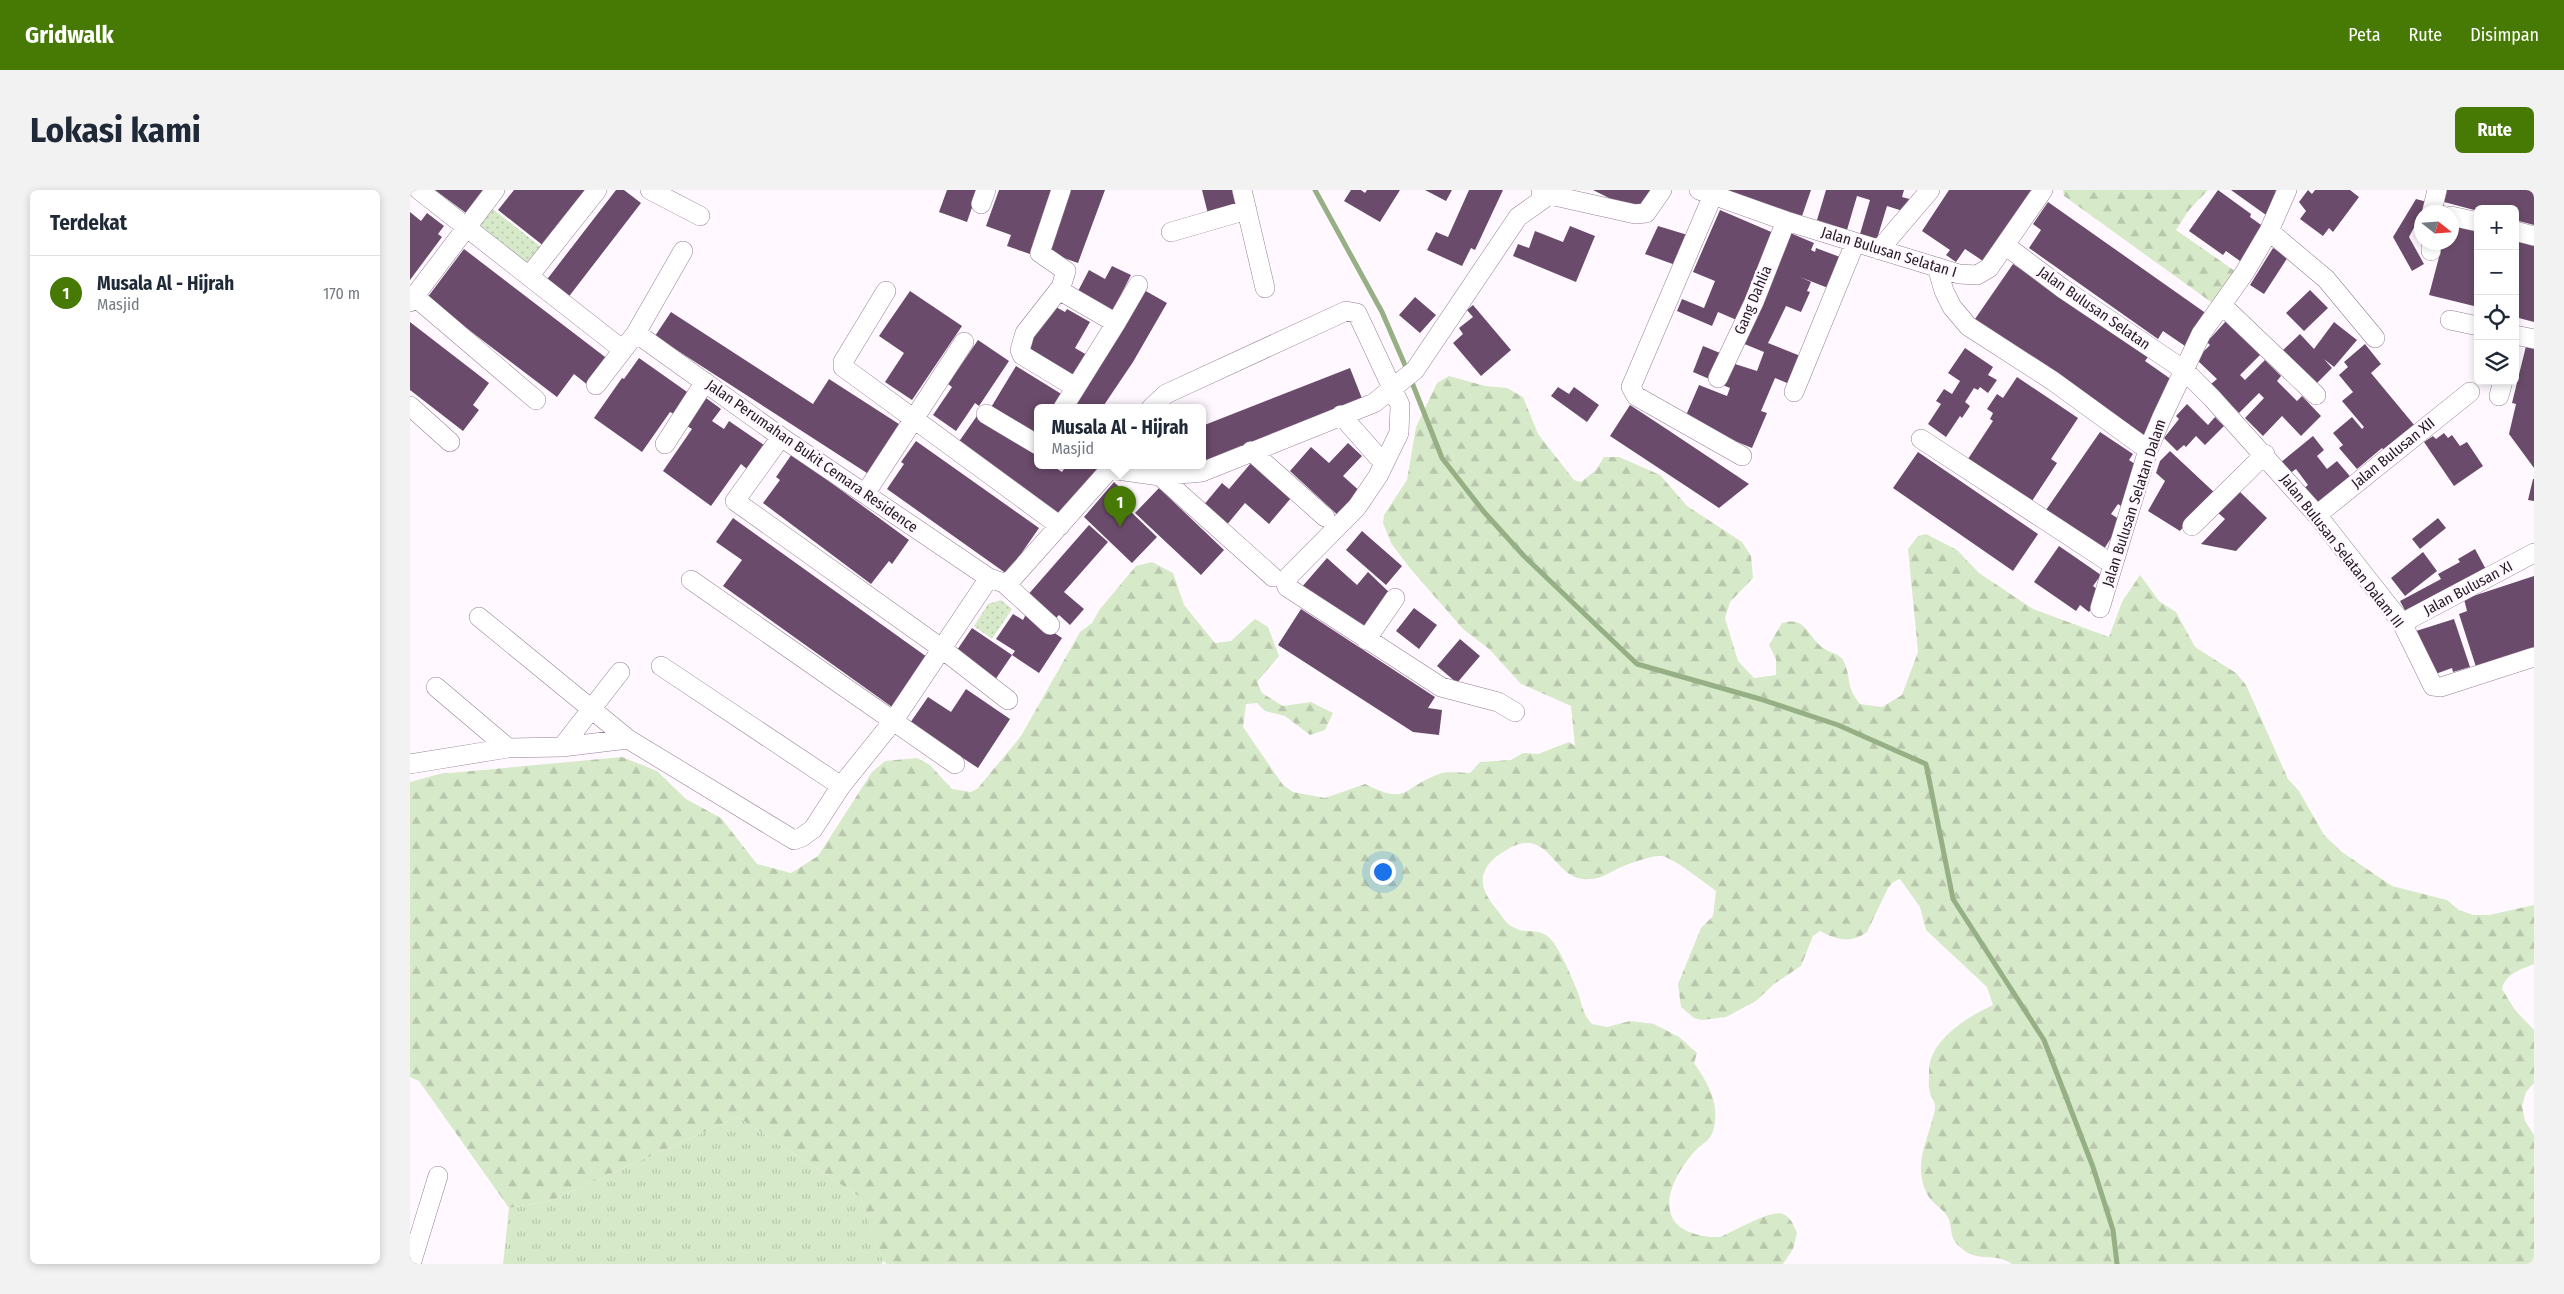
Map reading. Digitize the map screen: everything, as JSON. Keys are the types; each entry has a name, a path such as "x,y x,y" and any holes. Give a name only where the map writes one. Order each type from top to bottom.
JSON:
{"street":[{"path":"419,190 529,276 540,287 623,350"},
{"path":"495,190 412,299 536,400"},
{"path":"529,276 597,190"},
{"path":"650,190 700,216"},
{"path":"1060,190 1040,253 1066,271 1061,287 1025,333 1020,350 1022,355 1076,388"},
{"path":"1242,190 1265,288"},
{"path":"1122,469 1160,476 1202,472 1250,451 1374,403 1403,379 1504,235 1518,217 1545,192 1646,214 1662,190"},
{"path":"1879,250 1930,190"},
{"name":"Jalan Bulusan Selatan I","path":"1706,192 1786,221 1855,243 1958,274 1977,275 1989,268 2043,190"},
{"name":"Jalan Bulusan Selatan Dalam","path":"2100,608 2148,450 2201,334 2245,272 2269,231 2287,190"},
{"path":"2435,205 2437,190"},
{"path":"1706,192 1631,387 1636,396 1742,456"},
{"path":"1171,232 1247,210"},
{"path":"2459,218 2474,221"},
{"name":"Gang Dahlia","path":"1718,378 1754,302 1786,221"},
{"path":"2269,231 2326,279 2375,338"},
{"path":"2519,233 2534,236"},
{"path":"1794,392 1855,243"},
{"name":"Jalan Bulusan Selatan","path":"2005,245 2062,288 2184,370"},
{"path":"596,385 636,333 684,251"},
{"path":"1937,267 1944,291 1952,307 1968,326 2053,381 2148,450"},
{"path":"1065,404 1138,285"},
{"path":"1061,287 1064,293 1116,323"},
{"path":"886,291 842,364 1060,526"},
{"path":"2222,305 2316,395"},
{"path":"1155,404 1166,394 1346,312 1357,313 1403,379 1399,433 1378,476 1357,507 1289,576 1286,584 1292,593 1441,687 1498,702 1515,712"},
{"path":"2450,320 2474,325"},
{"name":"Jalan Perumahan Bukit Cemara Residence","path":"636,333 781,437 997,581 1050,624"},
{"path":"2519,336 2534,339"},
{"path":"865,494 916,419 964,342"},
{"name":"Jalan Bulusan Selatan Dalam III","path":"2184,370 2265,454 2317,515 2402,623 2433,686 2436,688 2534,657"},
{"path":"665,444 705,382"},
{"name":"Jalan Bulusan XII","path":"2317,515 2470,392"},
{"path":"410,406 450,442"},
{"path":"986,414 1034,443"},
{"path":"1341,416 1378,457"},
{"path":"781,437 735,501 941,648 1008,700"},
{"path":"1921,439 2112,564"},
{"path":"1250,451 1325,517"},
{"path":"2192,526 2265,454"},
{"path":"479,617 628,739 794,840 802,837 812,829 841,786 894,720 941,648 997,581 1011,580 1109,469"},
{"path":"1160,476 1273,577"},
{"name":"Jalan Bulusan XI","path":"2402,623 2534,553"},
{"path":"691,580 955,764"},
{"path":"1366,640 1395,598"},
{"path":"661,666 841,786"},
{"path":"562,747 592,711 620,672"},
{"path":"436,688 508,748"},
{"path":"410,764 508,748 562,747 628,739"},
{"path":"411,1264 438,1176"}],"green space":[{"path":"2063,190 2208,190 2189,210 2176,230 2235,271 2215,305 2064,196"},
{"path":"488,205 546,251 528,272 471,227"},
{"path":"1449,376 1485,386 1507,388 1523,397 1538,434 1574,480 1581,482 1596,470 1604,457 1619,457 1660,475 1687,506 1742,542 1751,556 1753,578 1730,602 1725,618 1738,661 1754,678 1776,675 1776,659 1769,645 1782,623 1790,621 1802,625 1819,645 1842,659 1852,692 1860,704 1882,707 1902,695 1918,652 1908,549 1918,536 1926,534 1957,550 1979,573 2033,609 2109,637 2122,602 2140,575 2159,601 2176,612 2195,647 2236,673 2246,685 2288,779 2299,791 2324,835 2342,852 2392,886 2447,900 2459,910 2473,915 2489,915 2534,905 2534,964 2519,970 2506,979 2502,989 2515,1010 2534,1030 2534,1083 2526,1092 2522,1106 2525,1121 2534,1135 2534,1264 2012,1264 1998,1258 1973,1255 1966,1252 1957,1243 1953,1237 1947,1216 1927,1194 1921,1172 1921,1161 1935,1109 1935,1104 1929,1090 1929,1073 1930,1061 1935,1050 1942,1040 1962,1023 1993,1005 1987,987 1926,930 1920,907 1900,879 1893,882 1888,888 1867,932 1855,938 1844,939 1832,937 1820,931 1813,936 1801,966 1774,984 1756,1001 1726,1017 1702,1020 1694,1018 1681,1007 1678,984 1701,928 1713,916 1716,891 1682,866 1662,856 1634,862 1597,878 1583,879 1575,877 1561,867 1543,849 1528,843 1516,845 1508,849 1497,856 1485,870 1483,884 1485,890 1504,920 1518,930 1538,932 1553,942 1569,972 1586,1016 1592,1024 1607,1027 1630,1021 1654,1024 1679,1037 1697,1053 1694,1063 1712,1095 1715,1121 1710,1137 1684,1165 1670,1194 1669,1204 1675,1222 1683,1229 1695,1234 1720,1237 1770,1215 1777,1213 1786,1215 1797,1233 1793,1249 1783,1264 887,1264 883,1261 860,1197 738,1117 550,1201 509,1208 419,1081 410,1077 410,782 439,774 622,757 657,771 686,799 721,818 757,864 791,873 818,856 872,772 885,761 917,758 930,765 952,789 971,792 978,788 1021,736 1080,632 1092,623 1100,609 1136,566 1152,562 1173,573 1184,605 1215,643 1231,641 1255,619 1268,627 1279,656 1257,682 1262,693 1283,706 1311,702 1333,713 1325,730 1310,735 1285,716 1265,711 1257,703 1246,704 1243,727 1283,785 1293,792 1325,798 1365,784 1390,794 1398,794 1442,773 1470,773 1480,762 1511,760 1523,753 1538,754 1569,742 1575,746 1571,706 1521,684 1489,649 1463,629 1409,567 1391,543 1383,523 1384,515 1407,480 1416,427 1437,383"},
{"path":"1001,600 1012,609 992,639 974,626 988,604"},
{"path":"738,1117 860,1197 883,1261 882,1264 503,1264 509,1208 550,1201"}],"building":[{"path":"435,190 485,190 470,216"},
{"path":"514,190 590,190 545,247 498,210"},
{"path":"616,190 624,190 641,203 567,299 545,282"},
{"path":"947,190 978,190 967,222 939,212"},
{"path":"999,190 1053,190 1030,254 1007,246 1011,235 986,226"},
{"path":"1071,190 1105,190 1078,263 1047,252"},
{"path":"1202,190 1232,190 1237,211 1209,218"},
{"path":"1351,190 1361,190 1365,193 1367,190 1400,190 1380,222 1344,201"},
{"path":"1425,190 1452,190 1446,201"},
{"path":"1469,190 1503,190 1475,250 1471,248 1462,266 1427,250 1436,232 1448,237"},
{"path":"1593,190 1651,190 1641,209 1611,199"},
{"path":"1723,190 1811,190 1802,216"},
{"path":"1826,190 1904,190 1902,197 1913,200 1909,213 1887,206 1877,239 1860,234 1870,200 1857,196 1847,230 1817,220"},
{"path":"1949,190 2035,190 1986,263 1965,249 1956,262 1946,255 1950,250 1922,231"},
{"path":"2218,190 2251,214 2250,217 2264,227 2240,261 2226,251 2223,255 2189,231"},
{"path":"2231,190 2277,190 2275,192 2280,196 2266,215"},
{"path":"2308,190 2312,194 2315,190 2350,190 2359,197 2333,232 2329,228 2323,236 2300,219 2306,211 2299,202"},
{"path":"2447,190 2534,190 2534,225 2519,221 2519,205 2474,205 2474,210 2444,202"},
{"path":"2416,199 2431,203 2431,205 2414,205 2414,228 2409,237 2414,250 2416,250 2424,264 2412,271 2393,237"},
{"path":"2048,202 2207,314 2185,346 2163,331 2158,339 2029,248 2041,230 2033,224"},
{"path":"1720,210 1776,234 1739,321 1718,312 1712,326 1677,311 1682,299 1704,308 1715,281 1693,272"},
{"path":"410,212 421,221 427,213 444,226 438,234 442,237 410,280"},
{"path":"1570,226 1595,236 1576,282 1513,256 1518,244 1529,248 1535,231 1563,242"},
{"path":"1658,226 1691,236 1681,267 1645,254"},
{"path":"2459,226 2474,230 2474,306 2429,295 2441,250 2459,250"},
{"path":"1788,232 1814,243 1811,250 1815,252 1816,248 1840,257 1828,288 1800,277 1811,282 1807,291 1810,292 1801,312 1786,306 1768,343 1803,357 1792,385 1775,378 1761,411 1767,413 1752,448 1684,420 1699,385 1727,396 1730,388 1720,384 1735,364 1757,371 1764,352 1742,343"},
{"path":"2519,241 2534,245 2534,322 2519,318"},
{"path":"2273,248 2288,257 2264,294 2250,285"},
{"path":"464,249 609,360 589,386 574,374 557,397 427,298"},
{"path":"2013,264 2148,357 2145,361 2175,382 2144,435 1975,319"},
{"path":"1112,266 1131,275 1111,314 1076,295 1089,270 1105,279"},
{"path":"1144,290 1167,303 1133,362 1105,404 1073,404"},
{"path":"2310,290 2328,308 2304,331 2286,313"},
{"path":"910,291 962,326 912,400 885,382 904,353 879,336"},
{"path":"1415,297 1436,315 1420,333 1399,315"},
{"path":"1473,305 1511,350 1481,376 1453,343 1463,334 1459,328 1473,317 1467,310"},
{"path":"1054,306 1065,312 1067,309 1090,322 1075,348 1087,355 1074,377 1025,349"},
{"path":"671,312 813,404 829,379 902,426 870,475 655,336"},
{"path":"2226,321 2260,355 2240,375 2245,380 2265,360 2281,376 2277,381 2297,401 2302,396 2321,416 2301,436 2282,416 2263,436 2245,418 2264,398 2259,393 2239,413 2211,384 2217,379 2196,359 2210,345 2207,342"},
{"path":"410,322 489,383 473,405 479,410 463,431 410,390"},
{"path":"2334,322 2357,340 2334,367 2324,359 2332,368 2314,386 2281,352 2300,334 2314,349"},
{"path":"978,340 1009,361 979,406 975,403 956,431 933,415 952,387 948,384"},
{"path":"2527,342 2534,344 2534,468 2509,434 2516,404 2512,403 2516,385 2519,385 2519,375"},
{"path":"2365,344 2381,364 2371,373 2415,426 2385,452 2382,448 2357,469 2339,448 2343,445 2333,433 2352,417 2362,429 2364,427 2342,401 2353,392 2339,375 2348,367 2344,362"},
{"path":"1703,346 1725,355 1714,381 1693,372"},
{"path":"1965,348 1993,367 1988,375 1997,380 1988,393 1980,387 1978,390 1974,388 1965,402 1970,406 1962,418 1960,416 1946,437 1928,424 1941,404 1936,401 1944,389 1952,394 1960,381 1948,373"},
{"path":"639,358 690,394 676,415 670,412 642,452 594,418 622,378 624,379"},
{"path":"1016,366 1063,395 1057,404 1034,404 1034,435 990,409"},
{"path":"1350,368 1363,401 1206,461 1206,424"},
{"path":"2017,377 2078,418 2051,459 2057,463 2032,501 1968,459 1993,421 1990,419 1993,413 1987,409 1997,394 2003,398"},
{"path":"1558,387 1569,394 1574,387 1599,405 1587,422 1551,396"},
{"path":"706,398 721,409 712,421 724,429 729,421 764,445 747,469 741,464 711,506 663,471 692,429 687,426"},
{"path":"2187,404 2208,425 2215,417 2224,426 2205,445 2196,436 2186,447 2184,445 2177,451 2164,438 2179,419 2176,416"},
{"path":"1630,405 1749,484 1719,508 1610,436"},
{"path":"979,413 1034,451 1034,469 1058,469 1062,472 1064,469 1097,469 1063,517 958,443"},
{"path":"2100,432 2133,454 2129,460 2141,468 2134,485 2121,506 2118,504 2111,514 2122,521 2104,549 2046,510"},
{"path":"2444,433 2448,438 2452,435 2460,446 2467,442 2483,466 2454,486 2424,442 2433,436 2436,439"},
{"path":"2313,436 2324,450 2317,456 2327,469 2337,461 2354,481 2320,509 2303,489 2308,485 2296,469 2289,474 2280,463"},
{"path":"916,441 1039,528 1007,574 887,489 904,464 901,462"},
{"path":"1348,443 1362,456 1343,476 1363,494 1341,518 1290,471 1311,447 1329,463"},
{"path":"2170,451 2217,495 2196,511 2180,531 2148,511 2165,481 2156,473 2160,461"},
{"path":"1918,452 2038,534 2013,571 1893,488"},
{"path":"792,454 909,540 892,564 889,561 871,584 763,503 780,480 776,477"},
{"path":"1251,463 1291,498 1269,524 1245,503 1225,527 1202,507 1222,483 1229,489"},
{"path":"2534,479 2534,501 2528,500"},
{"path":"1114,482 1134,501 1127,508 1157,537 1132,563 1084,517"},
{"path":"1159,488 1224,550 1201,575 1135,513"},
{"path":"2238,490 2267,518 2236,551 2201,544 2225,519 2217,512"},
{"path":"733,518 927,657 892,707 723,586 742,560 716,542"},
{"path":"2438,518 2446,528 2420,549 2412,539"},
{"path":"1089,525 1108,542 1064,592 1084,609 1070,625 1059,615 1053,621 1026,597"},
{"path":"1362,531 1402,566 1386,585 1346,550"},
{"path":"2059,546 2101,575 2093,586 2102,593 2089,612 2080,605 2076,611 2034,582"},
{"path":"2475,549 2489,575 2409,618 2400,601 2441,579 2438,574 2460,562 2458,559"},
{"path":"2423,552 2437,571 2405,596 2391,578"},
{"path":"1327,558 1357,585 1368,572 1393,596 1360,633 1301,588"},
{"path":"2534,576 2534,648 2476,667 2459,614 2467,611 2464,599"},
{"path":"1414,608 1437,625 1419,649 1396,631"},
{"path":"1301,609 1435,697 1428,708 1442,710 1439,735 1413,732 1278,645"},
{"path":"1013,614 1023,620 1026,614 1062,638 1039,673 1012,655 1015,651 996,639"},
{"path":"2454,619 2470,667 2453,672 2452,668 2430,676 2416,631"},
{"path":"972,628 1012,655 995,680 955,653"},
{"path":"1460,639 1480,656 1457,683 1437,666"},
{"path":"966,689 1010,719 978,768 910,723 928,697 951,712"}],"waterway":[{"path":"1315,190 1382,312 1408,372"},
{"path":"1411,380 1442,458 1484,512 1524,556 1637,664 1760,699 1838,725 1926,764 1953,899 2044,1040 2093,1167 2113,1230 2117,1264"}],"place":[{"name":"Musala Al - Hijrah","path":"1120,527"}]}
